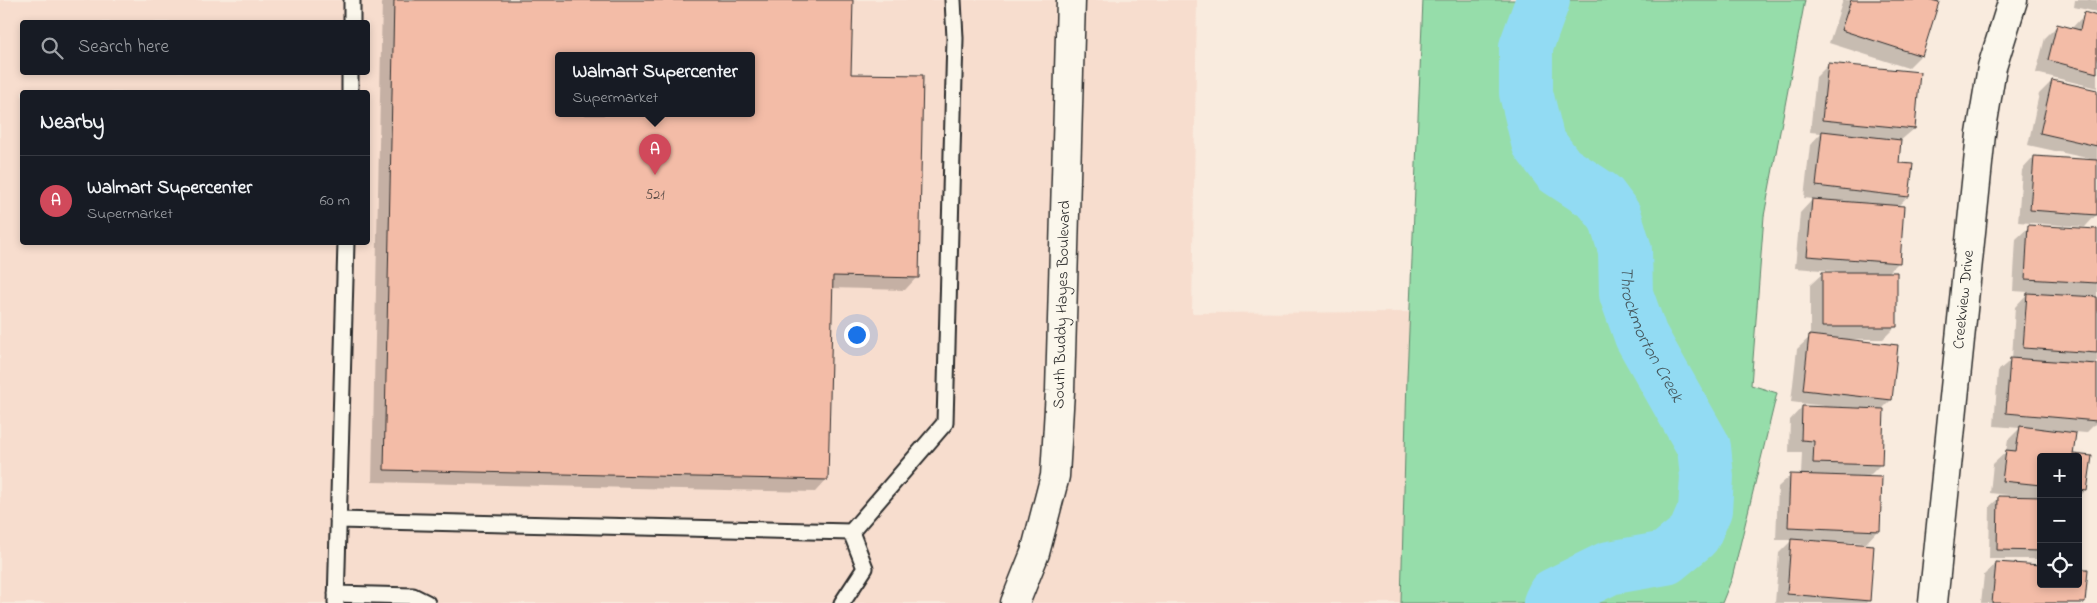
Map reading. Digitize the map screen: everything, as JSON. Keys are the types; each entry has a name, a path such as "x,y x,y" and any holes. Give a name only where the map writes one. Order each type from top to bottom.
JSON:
{"street":[{"name":"South Buddy Hayes Boulevard","path":"1015,603 1035,553 1055,476 1060,391 1071,0"},
{"name":"Creekview Drive","path":"1933,603 1982,134 1992,67 2013,0"}],"lane":[{"path":"352,0 352,20"},
{"path":"851,532 945,423 955,38 953,0"},
{"path":"350,75 350,90"},
{"path":"346,245 336,599 412,596 427,603"},
{"path":"338,520 851,532"},
{"path":"842,603 865,568 851,532"}],"shaded area":[{"path":"0,0 1197,0 1192,313 1410,312 1401,603 0,603"}],"green space":[{"path":"1423,0 1805,0 1764,216 1751,385 1777,393 1732,578 1722,603 1401,603 1407,377"}],"building":[{"path":"394,0 853,0 851,74 923,75 919,278 833,276 828,480 384,470"},
{"path":"1851,0 1931,0 1939,2 1922,56 1841,30"},
{"path":"2084,12 2097,16 2097,73 2048,60 2057,24 2080,30"},
{"path":"1828,63 1920,72 1915,129 1822,120"},
{"path":"2052,80 2097,90 2097,146 2040,133"},
{"path":"1822,131 1901,140 1899,163 1913,164 1909,197 1816,186"},
{"path":"2034,156 2097,160 2097,215 2030,210"},
{"path":"1812,199 1904,206 1900,263 1807,256"},
{"path":"2028,225 2097,229 2097,283 2025,279"},
{"path":"1822,272 1897,272 1897,327 1822,327"},
{"path":"2027,293 2097,297 2097,353 2023,348"},
{"path":"1809,335 1898,345 1892,400 1803,390"},
{"path":"2010,358 2097,364 2097,421 2006,413"},
{"path":"1802,406 1884,409 1882,465 1813,463 1814,441 1801,440"},
{"path":"2020,426 2076,433 2073,453 2037,453 2037,485 2002,481 2006,450 2016,451"},
{"path":"2082,455 2092,456 2087,491 2082,490"},
{"path":"1790,474 1882,477 1880,531 1788,527"},
{"path":"1998,496 2037,497 2037,551 1997,550"},
{"path":"1791,539 1874,545 1870,601 1787,594"},
{"path":"1996,562 2037,565 2037,588 2082,588 2082,569 2088,569 2085,603 1992,603"}],"waterway":[{"name":"Throckmorton Creek","path":"1543,0 1526,47 1526,93 1538,142 1559,170 1600,197 1615,217 1625,250 1626,294 1641,336 1704,447 1707,477 1705,510 1694,535 1666,558 1609,568 1554,595 1550,603"}],"place":[{"name":"Walmart Supercenter","path":"655,175"}]}
